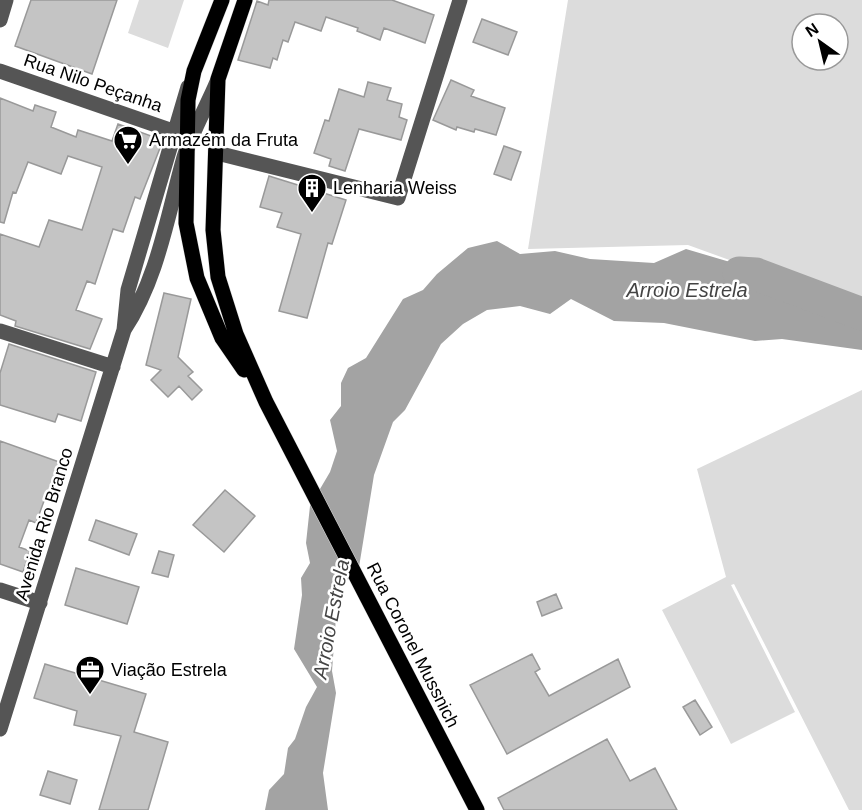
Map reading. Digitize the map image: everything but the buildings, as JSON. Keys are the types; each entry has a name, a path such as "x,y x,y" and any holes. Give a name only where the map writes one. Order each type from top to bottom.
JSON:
{"main road":[{"name":"Avenida Rio Branco","path":"195,71 222,0"},
{"name":"Avenida Rio Branco","path":"218,79 244,0"},
{"name":"Rua Coronel Mussnich","path":"195,71 187,106 185,155 186,224 197,278 222,338 267,404"},
{"name":"Rua Coronel Mussnich","path":"218,79 213,230 218,277 236,334 267,404 477,810"}],"street":[{"path":"0,20 6,0"},
{"path":"217,153 398,198 460,0"},
{"name":"Rua Nilo Peçanha","path":"0,71 173,131"},
{"name":"Avenida Rio Branco","path":"0,729 124,330 128,290 173,131 195,71"},
{"name":"Avenida Rio Branco","path":"124,330 145,294 171,212 185,155 218,79"},
{"path":"0,331 113,367"},
{"path":"0,590 40,603"}],"shaded area":[{"path":"139,0 184,0 168,48 128,33"},
{"path":"568,0 862,0 862,308 688,245 528,249"},
{"path":"862,390 862,810 849,810 734,584 731,585 795,712 731,744 662,610 726,577 697,469"}],"water":[{"name":"Arroio Estrela","path":"497,241 520,254 555,251 590,259 654,263 686,249 757,270 785,286 840,300 862,298 862,350 782,339 755,341 664,323 614,321 571,299 550,314 520,306 487,310 463,324 441,344 405,410 393,422 374,475 359,567 338,591 332,671 336,693 323,773 328,810 265,810 269,790 284,774 288,748 295,739 306,707 317,687 294,649 302,595 301,578 310,563 306,543 310,506 330,472 337,451 330,420 341,406 341,383 348,368 366,358 403,299 423,290 437,274 468,248"}],"waterway":[{"name":"Arroio Estrela","path":"739,273 756,274 862,314"}],"place":[{"name":"Armazém da Fruta","path":"128,166"},
{"name":"Lenharia Weiss","path":"312,214"},
{"name":"Viação Estrela","path":"90,696"}]}
